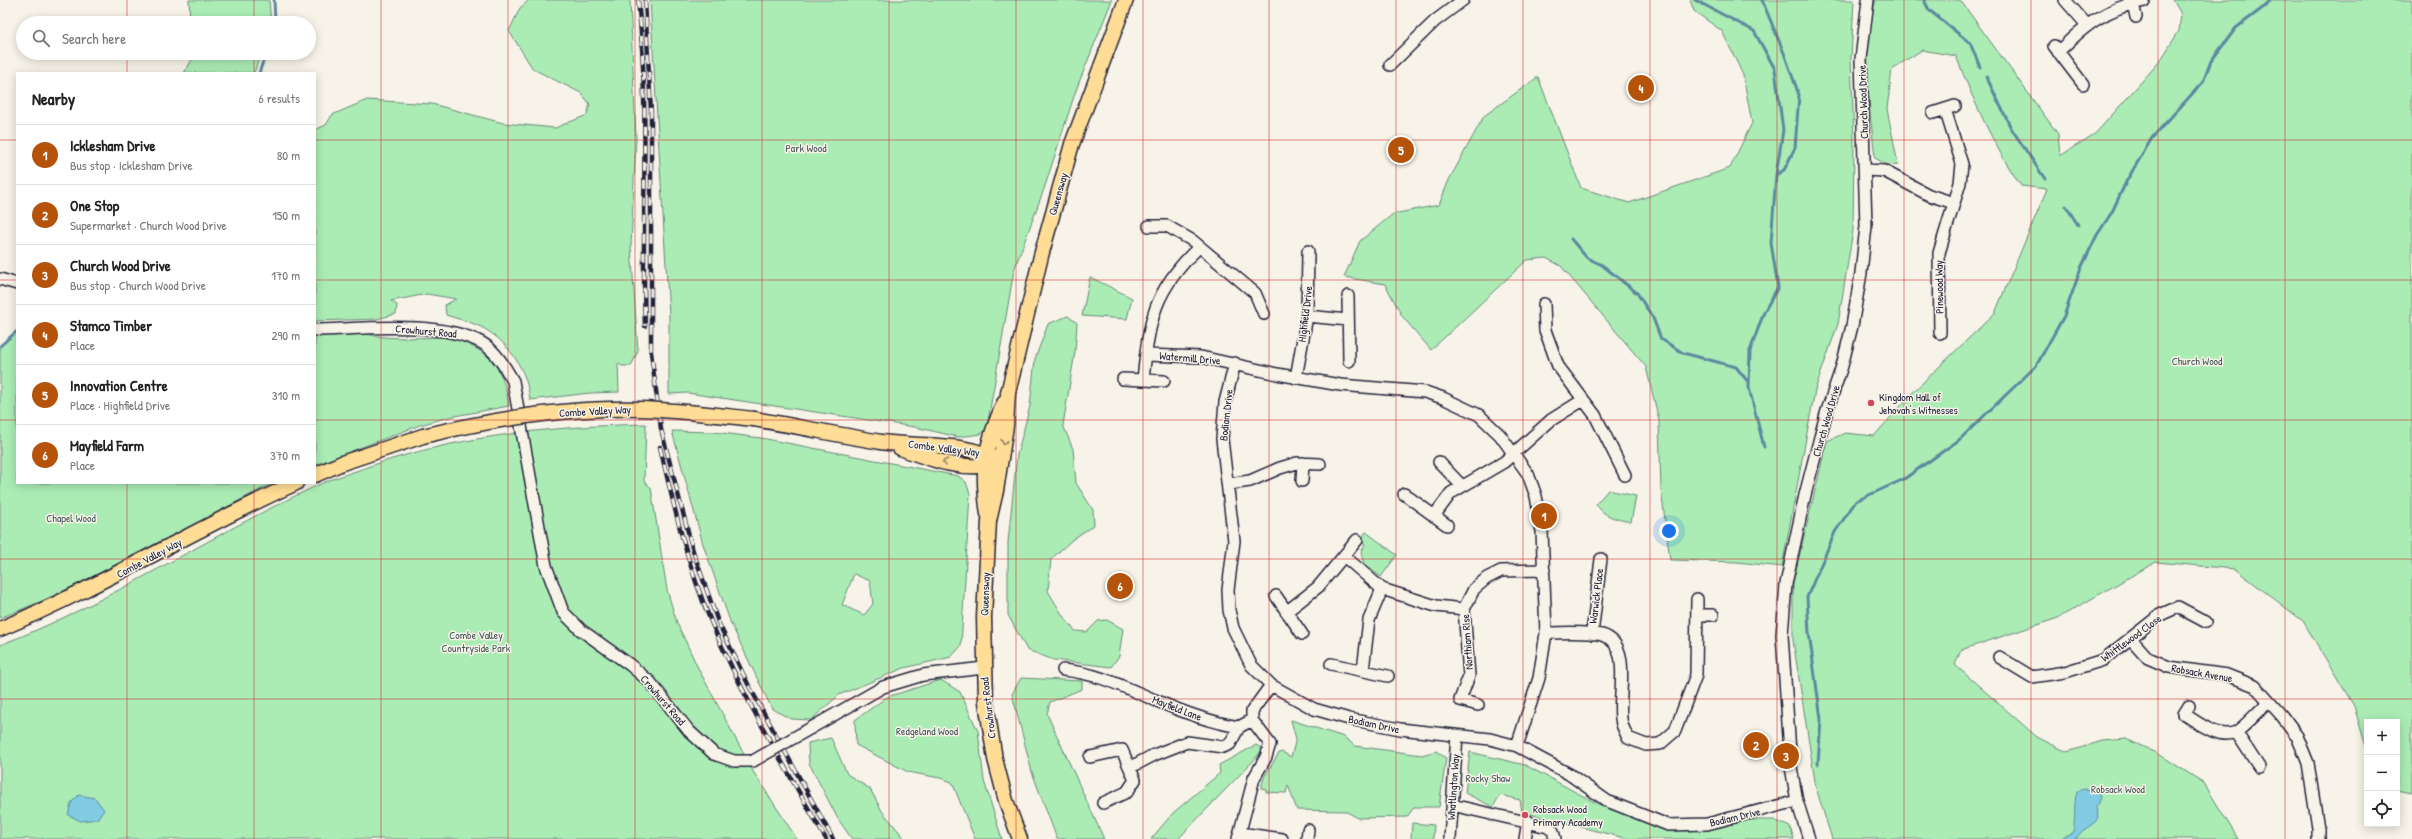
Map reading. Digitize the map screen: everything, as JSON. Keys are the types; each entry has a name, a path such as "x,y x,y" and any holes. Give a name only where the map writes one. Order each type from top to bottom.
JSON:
{"main road":[{"name":"Queensway","path":"989,521 984,487 984,460 1008,393 1041,256 1072,144 1126,0"},
{"name":"Queensway","path":"984,668 984,617 989,521 1000,462 1008,393"},
{"name":"Combe Valley Way","path":"316,475 342,462 423,436 508,418 601,410 675,411 754,419 882,442 936,445 984,460 1000,462"},
{"name":"Combe Valley Way","path":"0,630 114,576 252,504 294,484"},
{"name":"Crowhurst Road","path":"984,668 987,711 995,759 1006,801 1020,839"}],"street":[{"path":"1390,65 1435,21 1463,0"},
{"name":"Church Wood Drive","path":"1809,839 1798,801 1791,768 1782,635 1786,584 1809,481 1852,326 1866,226 1866,170 1861,59 1868,0"},
{"path":"2065,0 2087,25"},
{"path":"2083,84 2056,49 2087,25 2117,7 2139,2 2136,17"},
{"name":"Pinewood Way","path":"1933,113 1950,107 1962,164 1960,184 1939,253 1943,327"},
{"path":"1866,170 1884,171 1929,195 1954,203"},
{"path":"1149,226 1167,226 1199,246 1255,293 1264,314"},
{"name":"Watermill Drive","path":"1143,380 1152,314 1167,282 1199,246"},
{"name":"Highfield Drive","path":"1296,378 1307,316 1308,251"},
{"path":"0,279 16,284"},
{"path":"1348,296 1348,320 1352,355"},
{"path":"1544,304 1545,330 1558,366 1595,416 1625,476"},
{"path":"1307,316 1348,320"},
{"name":"Crowhurst Road","path":"316,330 392,328 456,332 484,344 502,361 513,381 546,566 563,612 581,630 630,665 650,682 689,731 714,754 734,761 752,761 883,687 923,675 984,668"},
{"name":"Watermill Drive","path":"1146,355 1202,357 1235,363 1296,378 1340,385 1410,390 1444,398 1479,415 1500,435 1528,474 1536,496 1542,531 1546,633 1539,678 1517,746"},
{"name":"Bodiam Drive","path":"1235,363 1225,402 1222,439 1234,541 1228,590 1229,610 1233,628 1251,665 1271,685 1314,710 1400,730 1490,738 1517,746 1569,774 1607,801 1668,825 1707,824 1798,801"},
{"path":"1123,379 1164,381"},
{"path":"1434,516 1451,493 1462,486 1481,478 1513,454 1551,420 1583,400"},
{"path":"1439,462 1462,486"},
{"path":"1228,484 1250,481 1265,476 1280,468 1303,463 1320,464"},
{"path":"1302,481 1303,463"},
{"path":"1404,494 1447,525"},
{"path":"1286,612 1318,587 1357,540"},
{"path":"1344,556 1382,589 1436,606 1464,609"},
{"name":"Warwick Place","path":"1592,634 1601,558"},
{"name":"Northiam Rise","path":"1478,705 1459,704 1469,676 1464,609 1474,589 1487,578 1501,571 1544,570"},
{"path":"1363,670 1369,620 1382,589"},
{"path":"1276,596 1302,634"},
{"path":"1546,633 1592,634 1603,636 1614,643 1621,658 1621,723 1628,738 1646,745 1660,744 1676,731 1696,674 1697,599"},
{"name":"Whittlewood Close","path":"2000,657 2032,676 2065,677 2103,660 2160,615 2178,607 2198,612 2206,622"},
{"path":"1697,615 1713,615"},
{"name":"Robsack Avenue","path":"2130,639 2148,658 2169,667 2227,675 2255,686 2296,736 2308,763 2318,828 2318,839"},
{"path":"1331,664 1388,676"},
{"name":"Mayfield Lane","path":"1063,670 1085,672 1124,685 1191,715 1239,727"},
{"path":"1271,685 1252,711 1252,720 1270,744 1266,757 1254,778 1239,836 1282,839"},
{"path":"2189,706 2184,714 2211,730 2224,733 2236,732 2269,702"},
{"path":"1130,768 1154,755 1187,742 1223,747 1230,744 1239,727 1252,720"},
{"path":"2236,732 2259,767"},
{"name":"Whatlington Way","path":"1450,839 1457,735"},
{"path":"1090,757 1122,750 1135,780 1128,792 1103,803"},
{"path":"1452,805 1528,821 1548,827 1553,831 1555,839"},
{"path":"1525,839 1528,821"}],"green space":[{"path":"189,0 269,0 270,16 190,16"},
{"path":"529,0 630,0 636,138 631,246 638,351 631,366 622,366 618,363 619,392 590,393 530,400 525,377 514,356 507,347 479,326 446,315 445,305 456,299 427,294 391,301 397,305 396,314 377,319 316,321 316,130 326,125 332,115 367,100 432,104 503,123 555,128 587,115 590,104 581,93 533,69 509,31 520,8"},
{"name":"Park Wood","path":"650,0 1112,0 1076,90 1044,189 1014,270 987,427 981,434 958,437 915,427 688,393 669,394 669,315"},
{"path":"1690,0 1854,0 1851,58 1854,140 1853,230 1838,324 1815,390 1782,567 1737,562 1670,560 1661,489 1659,420 1646,367 1561,266 1546,258 1527,260 1431,350 1402,316 1385,284 1344,277 1360,241 1393,214 1439,205 1449,180 1484,116 1538,77 1581,188 1629,203 1730,168 1752,123 1743,75 1722,31 1694,11"},
{"name":"Church Wood","path":"1876,0 1960,0 2058,134 2060,156 2096,133 2160,61 2179,31 2181,14 2173,0 2412,0 2412,793 2400,791 2400,719 2364,719 2364,740 2354,706 2303,621 2235,569 2156,562 2058,618 1961,650 1955,665 2037,737 2067,752 2102,741 2126,739 2157,753 2204,783 2238,839 1832,839 1816,788 1793,640 1793,582 1827,441 1845,433 1874,436 1913,392 1995,313 2047,189 2021,186 2011,171 1985,123 1956,56 1922,50 1892,69 1887,109 1898,164 1887,165 1875,158 1869,99 1867,58 1871,18"},
{"path":"192,60 259,60 254,72 185,72"},
{"path":"1090,277 1132,298 1127,319 1082,316"},
{"path":"1068,316 1077,323 1075,352 1063,425 1073,449 1076,483 1093,510 1094,525 1073,539 1051,559 1048,591 1063,616 1075,631 1087,632 1098,621 1107,620 1123,629 1119,656 1111,667 1054,660 1027,650 1008,615 1008,542 1017,455 1030,406 1035,359 1048,324"},
{"name":"Chapel Wood","path":"16,333 16,484 271,484 57,595 0,618 0,346"},
{"path":"366,334 398,338 452,338 459,340 479,350 493,362 502,377 509,406 449,417 420,425 316,465 316,336"},
{"name":"Combe Valley Countryside Park","path":"646,424 644,481 651,488 667,590 677,623 698,668 754,773 797,839 0,839 0,645 81,609 236,526 340,476 428,449 463,442 535,431 608,425"},
{"path":"672,431 714,432 761,438 958,476 966,482 970,494 961,646 951,657 904,668 839,695 811,720 791,719 772,709 731,624 703,544","holes":["854,574 870,581 873,604 864,615 842,605"]},
{"path":"1608,490 1636,496 1631,522 1607,515 1596,504"},
{"path":"1366,532 1397,555 1381,577 1364,564 1361,553 1365,544 1360,540"},
{"path":"1021,678 1082,681 1082,689 1050,702 1047,714 1104,839 1057,839 1032,772 1012,694"},
{"name":"Redgeland Wood","path":"941,680 960,692 978,731 984,781 1002,839 975,839 952,782 940,778 908,772 856,745 855,720 887,697"},
{"path":"1291,720 1344,737 1355,746 1422,755 1436,751 1446,758 1439,807 1414,807 1407,817 1358,818 1345,811 1297,810 1288,785 1286,793 1266,792 1266,789 1261,788 1264,777 1279,753 1282,752 1291,757 1296,739"},
{"path":"831,738 847,774 870,789 882,811 905,839 852,839 838,819 809,763 808,743"},
{"path":"1256,745 1263,749 1178,839 1151,839 1173,813 1220,773 1219,765"},
{"name":"Rocky Shaw","path":"1470,752 1525,765 1598,804 1667,831 1712,829 1749,820 1774,820 1790,827 1794,839 1628,839 1522,812 1520,800 1500,795 1493,807 1465,793"},
{"path":"1412,823 1434,825 1433,839 1411,839"}],"water":[{"path":"2085,789 2097,791 2100,797 2096,808 2098,819 2076,839 2059,839 2073,832 2077,791"},
{"path":"79,795 95,798 104,810 97,819 81,821 68,815 71,803"}],"waterway":[{"path":"274,0 275,16"},
{"path":"1695,0 1754,31 1775,69 1783,130 1776,175 1771,243 1778,287 1764,312 1750,351 1749,388 1764,447"},
{"path":"1762,0 1784,53 1799,95 1795,148 1784,170 1776,175"},
{"path":"1924,0 1929,10 1970,43 1980,67"},
{"path":"1818,764 1821,719 1809,633 1807,597 1835,532 1856,501 1904,479 1959,440 2036,366 2064,316 2081,268 2097,235 2112,212 2127,180 2152,138 2203,82 2211,61 2236,28 2264,7 2269,0"},
{"path":"259,72 264,60"},
{"path":"1986,76 2011,128 2045,179"},
{"path":"2066,206 2078,225"},
{"path":"1571,239 1587,258 1602,265 1637,293 1653,318 1661,339 1683,353 1736,367 1749,383"},
{"path":"0,346 16,332"}],"railway":[{"path":"638,0 644,81 645,326"},
{"path":"645,0 651,112 651,352 661,429 693,551 718,622 748,684 833,839"},
{"path":"660,447 676,515 703,603 724,652 752,707 826,839"}],"place":[{"name":"Stamco Timber","path":"1641,88"},
{"name":"Innovation Centre","path":"1401,150"},
{"name":"Kingdom Hall of Jehovah's Witnesses","path":"1871,403"},
{"name":"Icklesham Drive","path":"1544,516"},
{"name":"Mayfield Farm","path":"1120,586"},
{"name":"One Stop","path":"1756,745"},
{"name":"Church Wood Drive","path":"1786,756"},
{"name":"Robsack Wood Primary Academy","path":"1525,815"}],"park label":[{"name":"Robsack Wood","path":"2118,789"}]}
